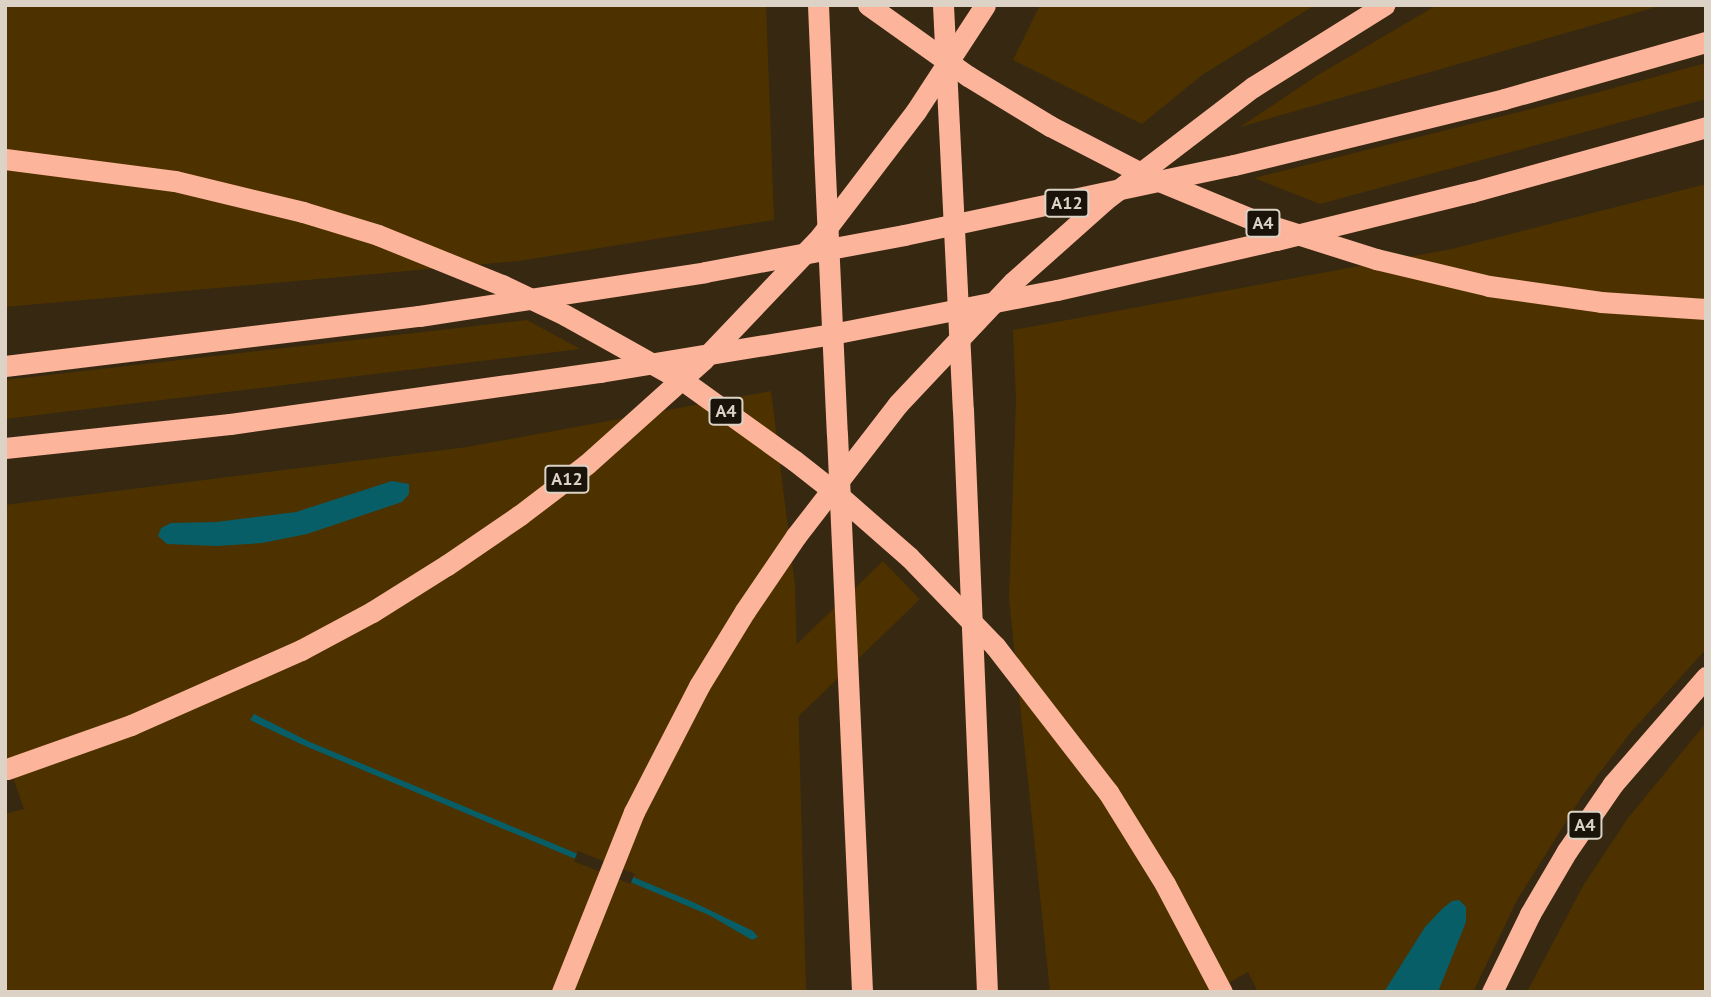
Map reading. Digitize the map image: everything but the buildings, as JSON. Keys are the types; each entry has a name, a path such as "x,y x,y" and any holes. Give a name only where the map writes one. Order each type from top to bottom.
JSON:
{"highway":[{"path":"818,5 862,992"},
{"name":"A4","path":"868,5 968,76 1049,126 1159,181 1256,221 1376,260 1489,285 1601,302 1706,309"},
{"path":"943,5 987,992"},
{"name":"A12","path":"6,769 131,725 301,650 372,612 447,565 520,515 587,464 703,360 820,237 916,111 985,5"},
{"name":"A12","path":"562,992 614,856 655,768 738,622 796,536 858,453 1013,282 1114,192 1253,87 1384,5"},
{"name":"A12","path":"5,366 419,316 608,288 904,235 1114,192 1504,99 1706,42"},
{"path":"5,448 230,424 463,392 853,330 1057,290 1276,240 1472,192 1706,127"},
{"name":"A4","path":"5,159 175,181 303,212 378,235 502,285 565,314 623,345 730,414 795,461 873,526 927,575 995,646 1108,792 1166,884 1222,992"},
{"name":"A4","path":"1492,992 1530,914 1567,851 1613,784 1706,677"}],"shaded area":[{"path":"5,5 766,5 774,220 519,261 5,307"},
{"path":"1040,5 1315,5 1202,75 1142,124 1013,60"},
{"path":"1437,5 1663,5 1240,127 1318,75"},
{"path":"1706,63 1706,99 1320,204 1254,178 1599,92"},
{"path":"1706,184 1706,649 1631,732 1584,793 1517,900 1473,992 1258,992 1248,972 1212,992 1050,992 1009,598 1016,401 1013,330 1452,249"},
{"path":"527,320 580,349 5,419 5,380"},
{"path":"771,391 795,585 806,992 5,992 5,814 24,809 5,755 5,505 467,447"},
{"path":"883,561 920,599 610,899 573,860"},
{"path":"1706,723 1706,992 1527,992 1583,886 1628,818"}],"water":[{"path":"392,481 409,484 409,494 402,502 307,534 262,543 217,546 167,544 158,536 161,528 171,523 216,522 296,512"},
{"path":"254,714 310,742 693,902 753,931 758,937 752,940 709,915 303,745 250,720"},
{"path":"1459,900 1466,907 1466,922 1438,992 1384,992 1425,927 1452,901"}],"pier":[{"path":"578,851 635,874 630,884 574,861"}]}
